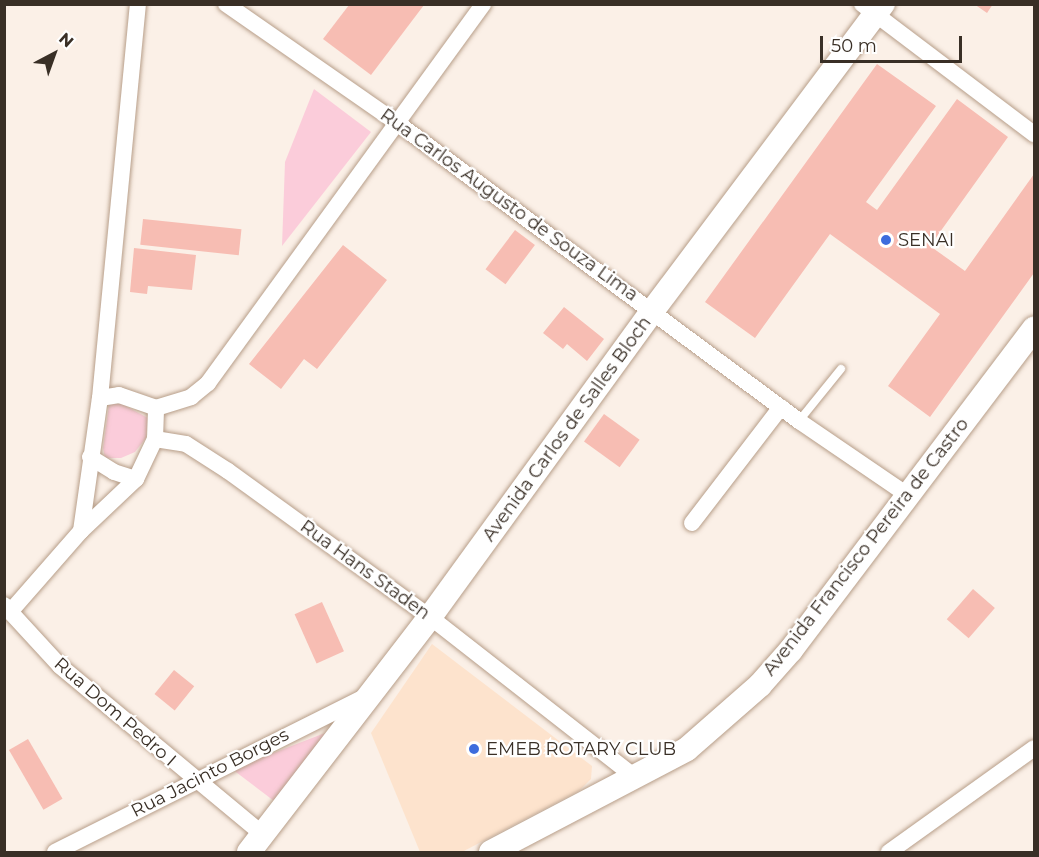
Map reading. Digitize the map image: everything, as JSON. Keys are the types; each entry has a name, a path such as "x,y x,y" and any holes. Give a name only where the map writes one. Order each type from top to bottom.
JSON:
{"street":[{"path":"81,531 100,398 138,4"},
{"name":"Rua Carlos Augusto de Souza Lima","path":"226,4 396,122 653,310 799,421 906,494"},
{"path":"100,398 119,395 156,408 191,397 208,383 483,4"},
{"path":"874,8 1035,134"},
{"name":"Avenida Carlos de Salles Bloch","path":"255,843 430,616 874,8"},
{"name":"Avenida Francisco Pereira de Castro","path":"491,852 687,749 760,685 791,650 906,494 1035,329"},
{"path":"692,523 781,406"},
{"path":"7,608 81,531 136,479 155,439 156,408"},
{"name":"Rua Hans Staden","path":"155,439 186,444 201,452 430,616 635,777"},
{"path":"90,457 114,472 136,479"},
{"name":"Rua Dom Pedro I","path":"7,608 60,666 195,780 255,843"},
{"name":"Rua Jacinto Borges","path":"55,852 367,696"},
{"path":"889,852 1035,748"}],"lane":[{"path":"799,421 840,369"}],"shaded area":[{"path":"314,89 371,132 282,246 285,162"},
{"path":"120,403 148,418 146,438 135,452 121,458 105,458 103,448 109,405"},
{"name":"EMEB ROTARY CLUB","path":"432,644 592,766 591,779 579,791 462,852 420,852 371,733"},
{"path":"325,733 278,804 232,769"}],"building":[{"path":"974,4 993,4 987,13"},
{"path":"349,5 424,5 371,75 323,39"},
{"name":"SENAI","path":"877,64 936,106 866,202 877,210 957,99 1008,137 930,246 965,271 1034,174 1034,273 930,417 888,386 940,314 830,234 755,338 705,302"},
{"path":"143,219 241,229 239,255 140,245"},
{"path":"515,230 535,245 505,284 486,269"},
{"path":"343,245 387,280 317,369 304,359 281,389 249,364"},
{"path":"134,248 196,255 192,290 148,286 147,294 130,292"},
{"path":"564,307 604,339 587,361 567,344 563,349 543,333"},
{"path":"604,414 640,440 620,467 584,442"},
{"path":"973,589 995,608 969,638 947,619"},
{"path":"322,602 344,651 317,664 295,614"},
{"path":"174,670 194,686 175,710 154,694"},
{"path":"28,739 62,799 43,810 9,750"}],"place":[{"name":"SENAI","path":"886,240"},
{"name":"EMEB ROTARY CLUB","path":"474,749"}]}
